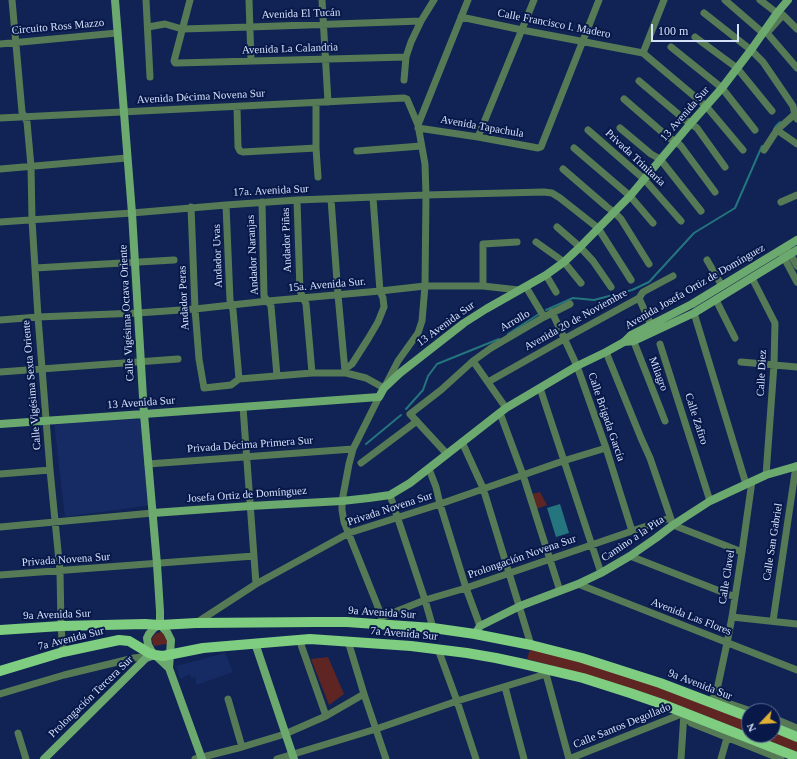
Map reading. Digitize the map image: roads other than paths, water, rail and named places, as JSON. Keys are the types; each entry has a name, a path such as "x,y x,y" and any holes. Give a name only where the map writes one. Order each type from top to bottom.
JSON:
{"main road":[{"name":"Calle Vigésima Octava Oriente","path":"115,0 132,213 140,362 157,564 160,625"},
{"name":"13 Avenida Sur","path":"0,424 379,397 384,388 400,373 464,323 546,275 564,262 580,247 630,196 690,123 722,88 780,14 788,0"},
{"name":"Avenida Josefa Ortiz de Domínguez","path":"342,501 390,495 429,469 503,410 577,366 624,342 694,313 752,278 788,252 797,240"},
{"name":"Avenida Josefa Ortiz de Domínguez","path":"632,338 651,325 788,252"},
{"name":"Camino a la Pita","path":"477,630 520,606 601,574 656,538 672,521 710,501 766,475 796,466"},
{"name":"Josefa Ortiz de Domínguez","path":"153,513 342,501"},
{"name":"9a Avenida Sur","path":"0,630 61,626 144,624 160,625 196,623 381,621 433,628 477,630 589,660 646,678 741,714"},
{"path":"169,668 151,657 152,652 148,645 147,638 151,631 160,625 167,632 171,640 169,668 200,759"},
{"name":"7a Avenida Sur","path":"0,670 63,652 119,640 130,641 151,657 203,648 299,640 325,639 411,646 496,658 524,664 547,672 583,678 637,695 684,713 776,756 797,758"},
{"path":"255,644 293,757"},
{"name":"Prolongación Tercera Sur","path":"44,759 151,657"},
{"path":"781,730 797,737"}],"street":[{"name":"Calle Vigésima Sexta Oriente","path":"12,0 22,112 27,122 31,166 32,220 38,317 50,470 60,571 63,652"},
{"path":"146,0 150,76"},
{"path":"182,29 190,0"},
{"path":"249,0 251,61"},
{"path":"322,0 328,102"},
{"path":"404,80 406,56 411,42 421,20 434,0"},
{"path":"239,379 345,371 366,378 384,388 398,361 418,333 422,322 425,286 426,195 425,164 418,126 468,0"},
{"path":"478,137 534,0"},
{"path":"582,41 599,0"},
{"path":"664,0 643,53 706,106 743,150"},
{"path":"725,0 765,33 797,68"},
{"path":"760,0 797,28"},
{"path":"704,13 751,50 763,62 795,103 796,115 777,130 764,150"},
{"name":"Calle Francisco I. Madero","path":"460,17 643,53"},
{"name":"Avenida El Tucán","path":"148,27 165,24 182,29 421,20"},
{"name":"Avenida La Calandria","path":"182,29 174,61 175,63 406,56"},
{"name":"Circuito Ross Mazzo","path":"0,44 117,33"},
{"path":"695,37 737,68 772,111"},
{"name":"Avenida Tapachula","path":"418,126 538,148 541,147 582,41"},
{"path":"671,47 722,88 755,130"},
{"path":"639,80 684,119 697,128 725,167"},
{"name":"Avenida Décima Novena Sur","path":"0,118 404,98 407,99 418,126"},
{"path":"624,99 669,138 681,146 715,192"},
{"path":"316,103 316,148 318,177"},
{"path":"237,107 238,147 240,151 316,148"},
{"path":"620,128 651,154 660,159 701,211"},
{"name":"Privada Trinitaria","path":"588,130 644,179 681,221"},
{"path":"777,130 797,144"},
{"path":"357,151 421,146"},
{"path":"574,148 630,196 653,224"},
{"path":"0,169 127,158"},
{"path":"562,169 621,219 649,264"},
{"name":"17a. Avenida Sur","path":"0,222 297,200 544,192 552,193 560,198 598,228"},
{"path":"781,202 797,195"},
{"path":"345,371 352,364 368,339 378,322 384,307 383,298 380,291 373,198"},
{"path":"331,199 345,371"},
{"name":"Andador Piñas","path":"297,200 300,291 306,304 312,373"},
{"name":"Andador Naranjas","path":"262,202 264,296 271,306 277,376"},
{"name":"Andador Uvas","path":"226,205 230,300 232,306 239,379"},
{"name":"Andador Peras","path":"191,207 195,309 199,359 204,388 231,385 239,379"},
{"path":"557,228 580,247 593,261 611,287"},
{"path":"598,228 631,280"},
{"path":"483,286 483,244 517,242"},
{"path":"536,242 564,262 581,283"},
{"path":"788,252 797,266"},
{"path":"788,252 797,282"},
{"path":"35,268 174,260"},
{"path":"707,260 722,286"},
{"path":"546,275 556,292"},
{"name":"Avenida 20 de Noviembre","path":"488,382 564,338 639,298 643,292 673,276"},
{"name":"Calle Diez","path":"752,278 775,322 774,365 766,475"},
{"name":"15a. Avenida Sur.","path":"0,320 195,309 425,286 483,286 523,289"},
{"path":"523,289 544,317"},
{"path":"639,298 651,325"},
{"path":"716,300 735,338"},
{"name":"Arrollo","path":"417,421 410,414 441,390 473,361 504,340 552,312 570,304"},
{"name":"Calle Brigada García","path":"552,312 577,366 606,448 632,531"},
{"path":"694,313 749,483"},
{"name":"Milagro","path":"632,338 665,421"},
{"name":"Calle Zafiro","path":"660,344 710,501"},
{"path":"606,352 650,458 672,521 742,552"},
{"path":"0,372 178,359"},
{"path":"473,361 488,382 503,410 560,590"},
{"path":"741,362 797,367"},
{"path":"540,388 601,574"},
{"path":"379,397 353,448 342,501 342,510 344,522 381,621"},
{"path":"243,407 256,584"},
{"path":"361,463 417,421 447,454"},
{"path":"462,442 483,488 532,645"},
{"name":"Privada Décima Primera Sur","path":"148,464 353,448"},
{"name":"Privada Novena Sur","path":"196,623 256,584 349,533 606,448"},
{"name":"Calle San Gabriel","path":"773,621 796,466"},
{"path":"429,469 436,487 477,630"},
{"path":"0,474 50,470"},
{"name":"Calle Clavel","path":"715,699 732,617 742,552 749,483"},
{"path":"390,495 433,628"},
{"path":"0,527 153,513"},
{"name":"Prolongación Novena Sur","path":"381,621 425,600 466,588 632,531 672,521"},
{"name":"Privada Novena Sur","path":"0,575 254,556"},
{"path":"630,556 735,597"},
{"name":"Avenida Las Flores","path":"578,584 797,670"},
{"path":"732,617 797,624"},
{"path":"299,640 326,716"},
{"path":"348,641 386,759"},
{"path":"438,649 476,759"},
{"path":"0,694 64,675 134,658 151,657"},
{"path":"277,759 293,757 547,672 569,759"},
{"path":"505,687 524,759"},
{"path":"674,688 741,708"},
{"path":"200,759 285,734 326,716 364,694"},
{"path":"228,699 242,747"},
{"path":"684,713 691,722 727,738 776,756"},
{"path":"682,759 684,713"},
{"name":"Calle Santos Degollado","path":"569,759 684,713"},
{"path":"781,721 797,728"},
{"path":"18,733 26,759"},
{"path":"721,759 727,738"}],"waterway":[{"path":"774,129 780,122"},
{"path":"546,310 573,298 594,300 632,290 649,282 694,233 735,208 762,146"},
{"path":"508,334 539,314"},
{"path":"406,409 423,390 428,376 437,364 499,339"},
{"path":"366,444 401,415"}]}
